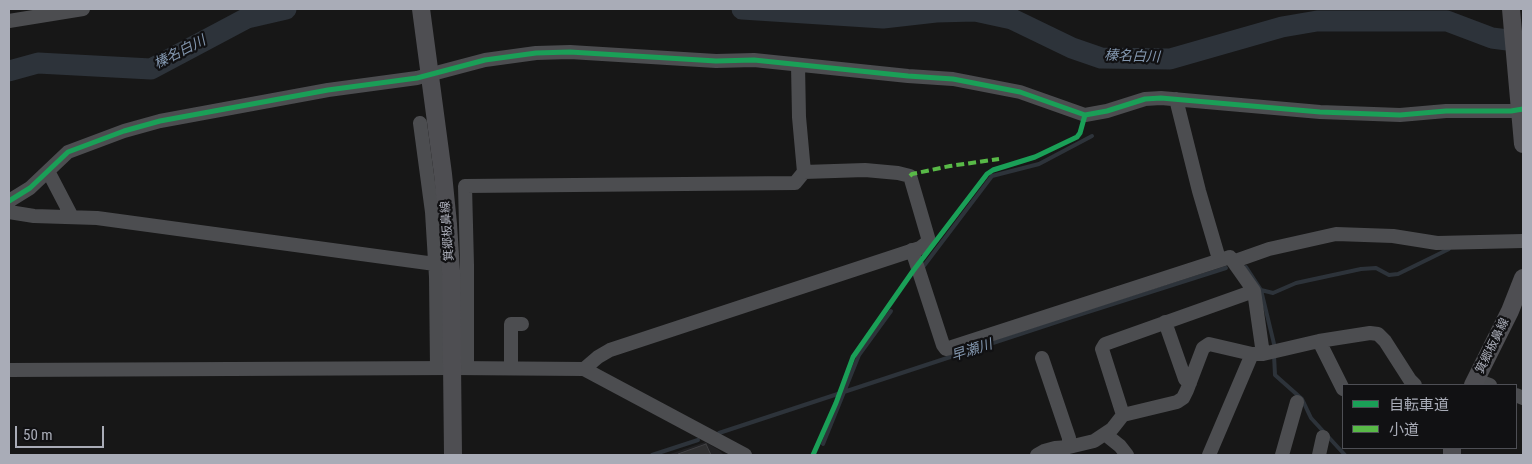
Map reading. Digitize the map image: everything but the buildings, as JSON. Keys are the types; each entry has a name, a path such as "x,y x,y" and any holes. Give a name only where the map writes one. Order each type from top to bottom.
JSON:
{"main road":[{"name":"箕郷板鼻線","path":"420,9 430,70 448,224 451,271 453,455"},
{"path":"1511,9 1523,144"},
{"name":"箕郷板鼻線","path":"1480,383 1520,294 1523,278"}],"street":[{"path":"9,21 83,9"},
{"path":"9,201 30,188 68,152 97,140 160,121 485,60 536,53 570,52 716,61 754,60 908,76 953,78 1020,92 1085,115 1107,111 1146,99 1176,99 1320,112 1400,115 1446,110 1521,107"},
{"path":"452,368 467,265 465,186 795,183 804,172 799,117 798,65"},
{"path":"1176,99 1198,191 1219,259"},
{"path":"420,123 432,212 435,264 452,368"},
{"path":"584,369 610,350 916,249 928,241 928,235 910,176 865,170 804,172"},
{"path":"48,171 72,217"},
{"path":"9,212 34,216 97,218 435,264"},
{"path":"9,222 19,222 34,216"},
{"path":"1235,261 1269,249 1336,234 1393,236 1437,243 1523,241"},
{"path":"916,249 943,345 946,349 1230,257 1235,261 1254,291 1258,354 1209,455"},
{"path":"1123,415 1102,349 1105,344 1254,291"},
{"path":"1165,322 1185,379 1190,383"},
{"path":"511,368 511,324 522,324"},
{"path":"1037,455 1054,448 1070,448 1088,443 1112,430 1123,415 1177,402 1182,398 1190,383 1203,348 1209,344 1258,354 1319,341 1370,333 1378,334 1385,341 1414,384"},
{"path":"1319,341 1342,387"},
{"path":"1042,358 1069,438 1070,448"},
{"path":"9,370 584,369 745,455"},
{"path":"1282,455 1297,402"},
{"path":"1106,434 1127,455"},
{"path":"1319,455 1323,436"}],"shaded area":[{"path":"705,442 724,455 667,455"}],"waterway":[{"name":"榛名白川","path":"9,71 38,63 151,69 247,18 286,9"},
{"name":"榛名白川","path":"742,9 883,18 936,12 975,11 1012,19 1072,48 1101,58 1170,59 1282,27 1317,21 1447,21 1492,38 1523,42"},
{"path":"923,267 992,176 1039,164 1092,136"},
{"path":"1261,290 1273,293 1296,283 1361,269 1376,268 1389,275 1398,274 1449,249"},
{"name":"早瀬川","path":"1246,267 1261,290 1275,348"},
{"name":"早瀬川","path":"719,433 1226,268"},
{"path":"823,444 859,355 891,311"},
{"name":"早瀬川","path":"1274,355 1275,375 1302,399 1311,418 1345,455"},
{"name":"早瀬川","path":"652,455 698,440"}],"marked path":[{"path":"910,176 950,166 999,159"}],"cycle path":[{"path":"9,201 30,188 68,152 124,131 160,121 328,90 417,78 485,60 536,53 570,52 716,61 754,60 953,79 1020,92 1085,115 1107,111 1145,99 1161,98 1320,112 1400,115 1446,111 1511,111 1523,109"},
{"path":"813,455 836,403 853,357 913,271 987,174 993,170 1035,157 1077,137 1085,115"}]}
